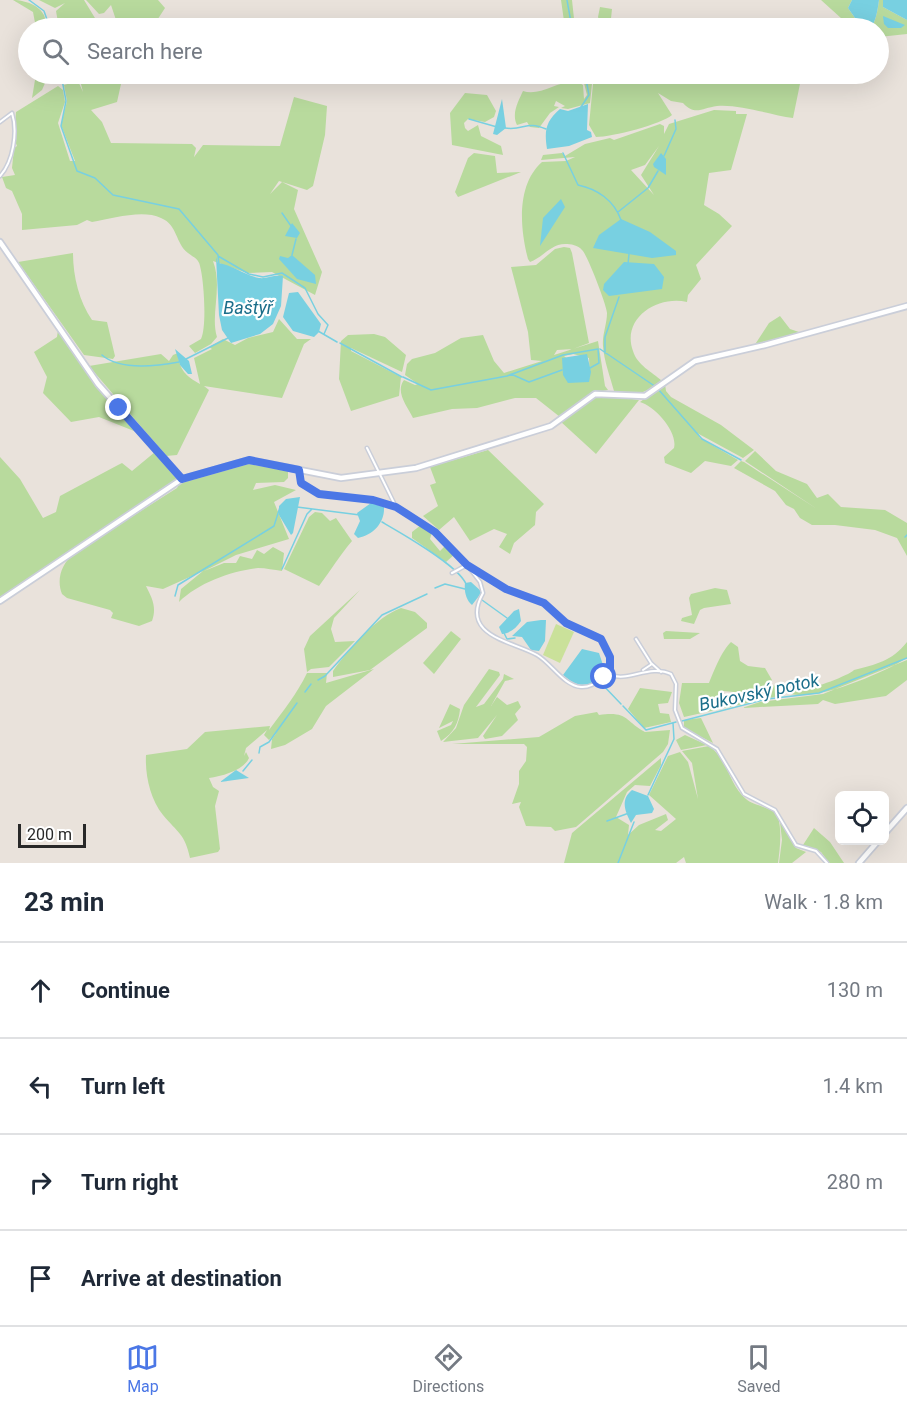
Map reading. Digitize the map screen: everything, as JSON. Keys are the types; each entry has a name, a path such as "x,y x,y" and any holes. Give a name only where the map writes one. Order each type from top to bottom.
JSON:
{"street":[{"path":"0,122 12,113 11,153 6,169 0,176"},
{"path":"0,242 98,384 182,479"},
{"path":"0,601 182,479 249,460 341,478 416,468 529,436 560,422 595,394 645,396 695,361 765,345 907,306"},
{"path":"367,448 396,507"},
{"path":"299,470 301,483 319,494 373,500 396,507 435,532 467,565 484,589 476,614 492,635 515,647 538,655 577,687 587,687 610,674"},
{"path":"455,572 467,565"},
{"path":"467,565 506,589 544,603 571,626 595,635 605,644 610,657 610,674"},
{"path":"636,639 652,664 661,672"},
{"path":"641,671 652,664"},
{"path":"610,674 618,677 641,671 668,673 674,680 675,710 682,728 717,749 744,794 775,810 796,845 816,851 827,863"},
{"path":"889,829 907,808"},
{"path":"860,863 875,845"}],"green space":[{"path":"13,0 31,4 41,11 45,18 34,18 33,12"},
{"path":"39,0 84,0 95,18 57,18 56,11 65,3 55,8"},
{"path":"86,0 158,0 165,8 158,18 115,18 111,5 104,13 99,14"},
{"path":"561,0 572,0 574,18 564,18"},
{"path":"821,0 852,0 848,8 855,18 841,18"},
{"path":"879,0 883,0 883,7 907,20 907,34 889,36 889,18 875,18"},
{"path":"600,7 612,9 611,18 598,17"},
{"path":"34,84 45,84 42,90 32,98"},
{"path":"79,84 83,92 81,84 121,84 117,102 91,110 102,122 111,143 192,144 196,148 194,157 203,145 280,146 294,97 327,106 325,135 313,186 307,190 279,181 270,194 282,182 298,190 294,209 322,272 315,295 272,272 247,273 213,261 217,281 215,328 217,337 211,344 195,353 189,346 201,339 204,324 204,292 200,266 197,260 184,249 167,221 145,214 92,222 87,220 77,225 22,230 22,214 12,191 6,188 2,177 15,175 12,168 14,148 17,146 14,138 16,112 58,86 63,90 65,102 58,123 70,161 75,161 61,125 67,101 64,85"},
{"path":"559,84 581,84 583,85 584,99 587,95 584,84 592,84 590,103 568,109 561,108 565,106 556,101 554,106 559,107 550,113 539,128 530,127 527,122 517,125 515,120 515,111 523,91 538,91"},
{"path":"593,84 800,84 793,118 726,106 695,110 683,103 671,101 658,93 672,115 667,119 613,135 596,137 589,125"},
{"path":"465,93 487,95 496,111 494,117 485,122 468,119 464,123 465,128 468,131 478,125 481,136 501,146 503,155 452,145 450,113"},
{"path":"714,110 747,114 731,170 709,173 704,205 719,214 732,226 696,265 701,279 688,295 687,302 665,302 654,306 637,319 632,328 631,339 635,356 662,381 640,393 621,393 614,391 606,363 603,342 607,313 585,254 578,247 565,244 555,246 530,262 523,234 524,195 534,172 542,162 566,161 575,157 541,160 543,155 562,153 565,156 585,144 610,138 614,140 660,124 664,126 664,134 669,124","holes":["659,146 641,175 654,195 631,170 645,165"]},
{"path":"474,153 495,156 497,173 521,172 458,197 455,192 468,158"},
{"path":"570,248 572,253 589,343 574,349 598,341 605,386 608,390 592,393 560,417 536,398 515,398 477,408 452,409 413,418 401,394 404,380 418,384 405,375 407,364 412,359 435,353 461,338 483,335 494,361 504,373 542,361 531,360 528,332 511,267 536,265 555,249","holes":["573,349 554,355 557,350","573,354 589,358 590,378 564,356"]},
{"path":"73,253 80,297 92,320 107,322 115,356 113,359 84,355 18,262"},
{"path":"780,316 790,329 799,332 754,346 769,323"},
{"path":"279,319 297,339 311,339 304,344 282,398 204,386 209,390 177,455 166,456 89,366 161,354 169,361 173,355 178,353 184,372 200,384 194,358 212,349 209,347 223,339 235,345 248,338 273,332"},
{"path":"58,330 139,433 99,417 71,422 43,393 47,377 34,352 57,337"},
{"path":"374,334 385,337 406,355 402,372 351,348 351,351 401,377 399,396 351,411 339,379 341,341 348,335"},
{"path":"665,384 666,391 671,397 721,425 754,450 743,458 697,433 700,438 738,460 731,466 705,461 691,473 665,463 664,457 674,448 669,427 658,414 640,402"},
{"path":"611,396 639,400 596,454 560,421 593,398"},
{"path":"488,450 544,504 536,512 535,525 514,543 510,554 499,547 507,534 494,529 470,541 454,517 439,530 423,516 438,506 430,485 436,483 430,467"},
{"path":"755,451 776,471 807,484 817,498 828,494 841,507 885,510 907,523 907,556 897,538 875,530 835,525 812,525 800,518 775,491 734,468 741,461 744,462 817,509 745,461"},
{"path":"155,452 178,478 0,598 0,457 20,479 43,518 56,512 60,496 122,463 132,471"},
{"path":"251,463 288,471 288,478 284,482 256,483 253,490 275,485 296,490 274,502 289,539 236,555 204,571 224,563 236,563 240,556 252,559 257,550 264,554 273,547 284,553 282,571 258,568 226,575 196,589 179,602 181,589 203,571 163,589 146,586 154,611 152,621 139,626 111,618 113,613 110,610 67,598 62,594 61,572 73,554 177,488 180,482"},
{"path":"315,512 322,513 330,521 336,518 352,541 319,586 284,569 309,517"},
{"path":"421,525 432,532 430,539 440,551 445,546 455,554 446,562 412,538 412,532"},
{"path":"715,588 727,590 731,604 700,610 694,624 681,621 682,618 692,615 689,598 691,594"},
{"path":"360,590 334,618 331,629 335,642 355,641 329,667 311,669 307,672 304,649 310,636"},
{"path":"401,608 415,612 427,623 427,628 370,670 333,677 333,671 364,635 382,619"},
{"path":"556,624 574,632 560,663 543,655"},
{"path":"451,631 461,639 434,674 423,663"},
{"path":"666,631 700,633 690,639 664,639 663,633"},
{"path":"731,642 738,647 740,661 748,666 765,668 772,680 766,687 777,685 783,695 725,708 722,700 727,703 745,697 738,695 745,693 723,691 720,709 684,717 679,703 682,683 709,683 721,656"},
{"path":"907,642 907,658 883,671 833,690 803,695 791,694 790,689 816,686 883,661 895,654"},
{"path":"907,660 907,680 886,696 835,704 823,700 818,704 742,708 760,702 823,694"},
{"path":"374,669 326,706 312,729 285,745 271,749 272,739 277,732 269,740 264,735 267,730 246,748 244,756 246,752 249,758 243,766 226,774 209,778 213,787 219,791 215,806 220,849 218,852 190,858 183,839 158,809 155,802 146,771 146,755 187,749 205,732 270,726 269,730 307,673 327,673 326,683"},
{"path":"489,669 499,672 500,675 476,707 484,704 503,679 504,674 514,679 505,681 491,706 497,697 507,705 518,701 521,707 515,714 518,720 502,736 485,739 483,736 497,715 478,738 443,742 456,728 464,705"},
{"path":"640,688 672,692 668,703 658,704 660,713 669,714 671,722 644,728 628,709"},
{"path":"450,704 460,709 458,718 455,727 441,741 437,731 451,725 453,721 439,728"},
{"path":"597,712 599,715 621,716 645,732 670,730 668,744 663,752 576,827 555,831 551,827 526,826 519,807 521,802 512,804 519,784 519,771 526,761 527,747 524,744 452,744 539,737 575,716"},
{"path":"701,718 713,743 684,728 684,720"},
{"path":"685,735 707,745 681,750 676,740"},
{"path":"709,746 720,758 740,793 749,801 772,811 778,817 780,846 778,863 686,863 684,857 676,863 564,863 572,833 661,758 661,765 650,786 635,785 627,792 616,817 629,825 628,835 639,825 666,814 668,820 655,830 661,831 676,819 649,795 668,756 680,752 688,762 698,799 692,763 682,751"},
{"path":"780,822 796,848 806,852 792,863 779,863 782,840"},
{"path":"814,828 830,842 844,863 829,863 821,852 803,845"}],"water":[{"path":"852,0 879,0 875,18 855,18 848,8"},
{"path":"883,0 907,0 907,20 883,7"},
{"path":"889,18 905,25 901,28 889,28"},
{"path":"502,99 506,128 497,135 493,134"},
{"path":"588,104 587,130 591,132 592,137 569,146 547,149 547,126 555,113 560,109 568,111"},
{"path":"661,153 666,159 666,175 653,164"},
{"path":"561,199 565,207 540,246 543,218"},
{"path":"621,219 650,232 676,251 676,255 652,258 593,248 599,235"},
{"path":"292,223 300,233 297,238 285,236"},
{"path":"292,255 315,275 316,284 297,279 279,259 280,256 288,258"},
{"name":"Baštýř","path":"216,257 218,263 254,277 283,276 281,306 273,324 260,334 231,343 222,330"},
{"path":"624,262 654,264 664,277 662,289 609,296 603,290 604,284"},
{"path":"298,292 321,324 319,332 314,337 293,331 283,317 289,293"},
{"path":"175,349 189,361 192,374 188,374 180,365"},
{"path":"587,354 591,372 589,382 568,383 563,375 562,358"},
{"path":"300,497 291,535 279,515 279,506 286,499"},
{"path":"371,503 384,507 384,513 380,523 373,531 358,538 354,534 360,521 357,513"},
{"path":"471,582 482,592 472,605 465,589 465,583"},
{"path":"519,609 521,621 513,630 502,634 499,627 514,611"},
{"path":"546,620 545,641 539,651 531,650 522,637 512,636 527,622"},
{"path":"582,649 599,653 604,668 599,680 580,685 563,675"},
{"path":"236,770 249,778 220,782"},
{"path":"632,790 648,796 654,809 652,813 636,815 631,823 625,802"}],"waterway":[{"path":"29,0 44,11 46,18"},
{"path":"567,0 570,18"},
{"path":"63,84 66,101 61,126 77,171 95,178 113,195 179,209 218,255 219,265"},
{"path":"579,110 589,95 587,84"},
{"path":"469,119 497,127"},
{"path":"664,156 676,129 675,120"},
{"path":"505,128 534,125 546,129"},
{"path":"563,153 578,185 604,196 614,207 621,220"},
{"path":"618,212 648,188 658,171"},
{"path":"282,213 291,226"},
{"path":"292,255 296,239"},
{"path":"628,264 629,254"},
{"path":"218,256 249,274 263,277 282,273 305,288 318,314 328,325 324,334"},
{"path":"605,353 605,337 619,297"},
{"path":"318,331 337,342"},
{"path":"186,359 228,338"},
{"path":"340,343 402,377"},
{"path":"403,377 431,390 507,376 563,355 598,349 599,363 590,368"},
{"path":"600,349 656,387"},
{"path":"102,355 128,365 150,366 179,362"},
{"path":"511,374 529,382 562,370"},
{"path":"658,389 702,439 741,460"},
{"name":"Bukovský potok","path":"175,596 178,585 274,526 280,507"},
{"name":"Bukovský potok","path":"297,507 360,515"},
{"path":"282,569 307,514 312,509"},
{"name":"Bukovský potok","path":"382,522 441,559 461,576 466,584"},
{"path":"435,588 445,584 465,589"},
{"path":"318,680 325,676 382,615 427,594"},
{"name":"Bukovský potok","path":"482,600 507,618"},
{"name":"Bukovský potok","path":"504,633 507,639 515,638"},
{"name":"Bukovský potok","path":"682,721 767,699 819,693 907,658"},
{"name":"Bukovský potok","path":"600,682 621,704"},
{"path":"305,692 311,684"},
{"path":"259,753 260,747 269,742 297,703"},
{"name":"Bukovský potok","path":"623,706 646,730 676,722"},
{"path":"648,795 674,739 673,723"},
{"path":"243,771 252,760"},
{"path":"607,821 629,813"},
{"path":"618,863 634,822"}],"route":[{"path":"119,408 182,479 249,460 299,470 301,483 319,494 373,500 396,507 435,532 467,565 490,577 506,589 544,603 566,623 601,639 610,657 610,674 604,677"}]}
